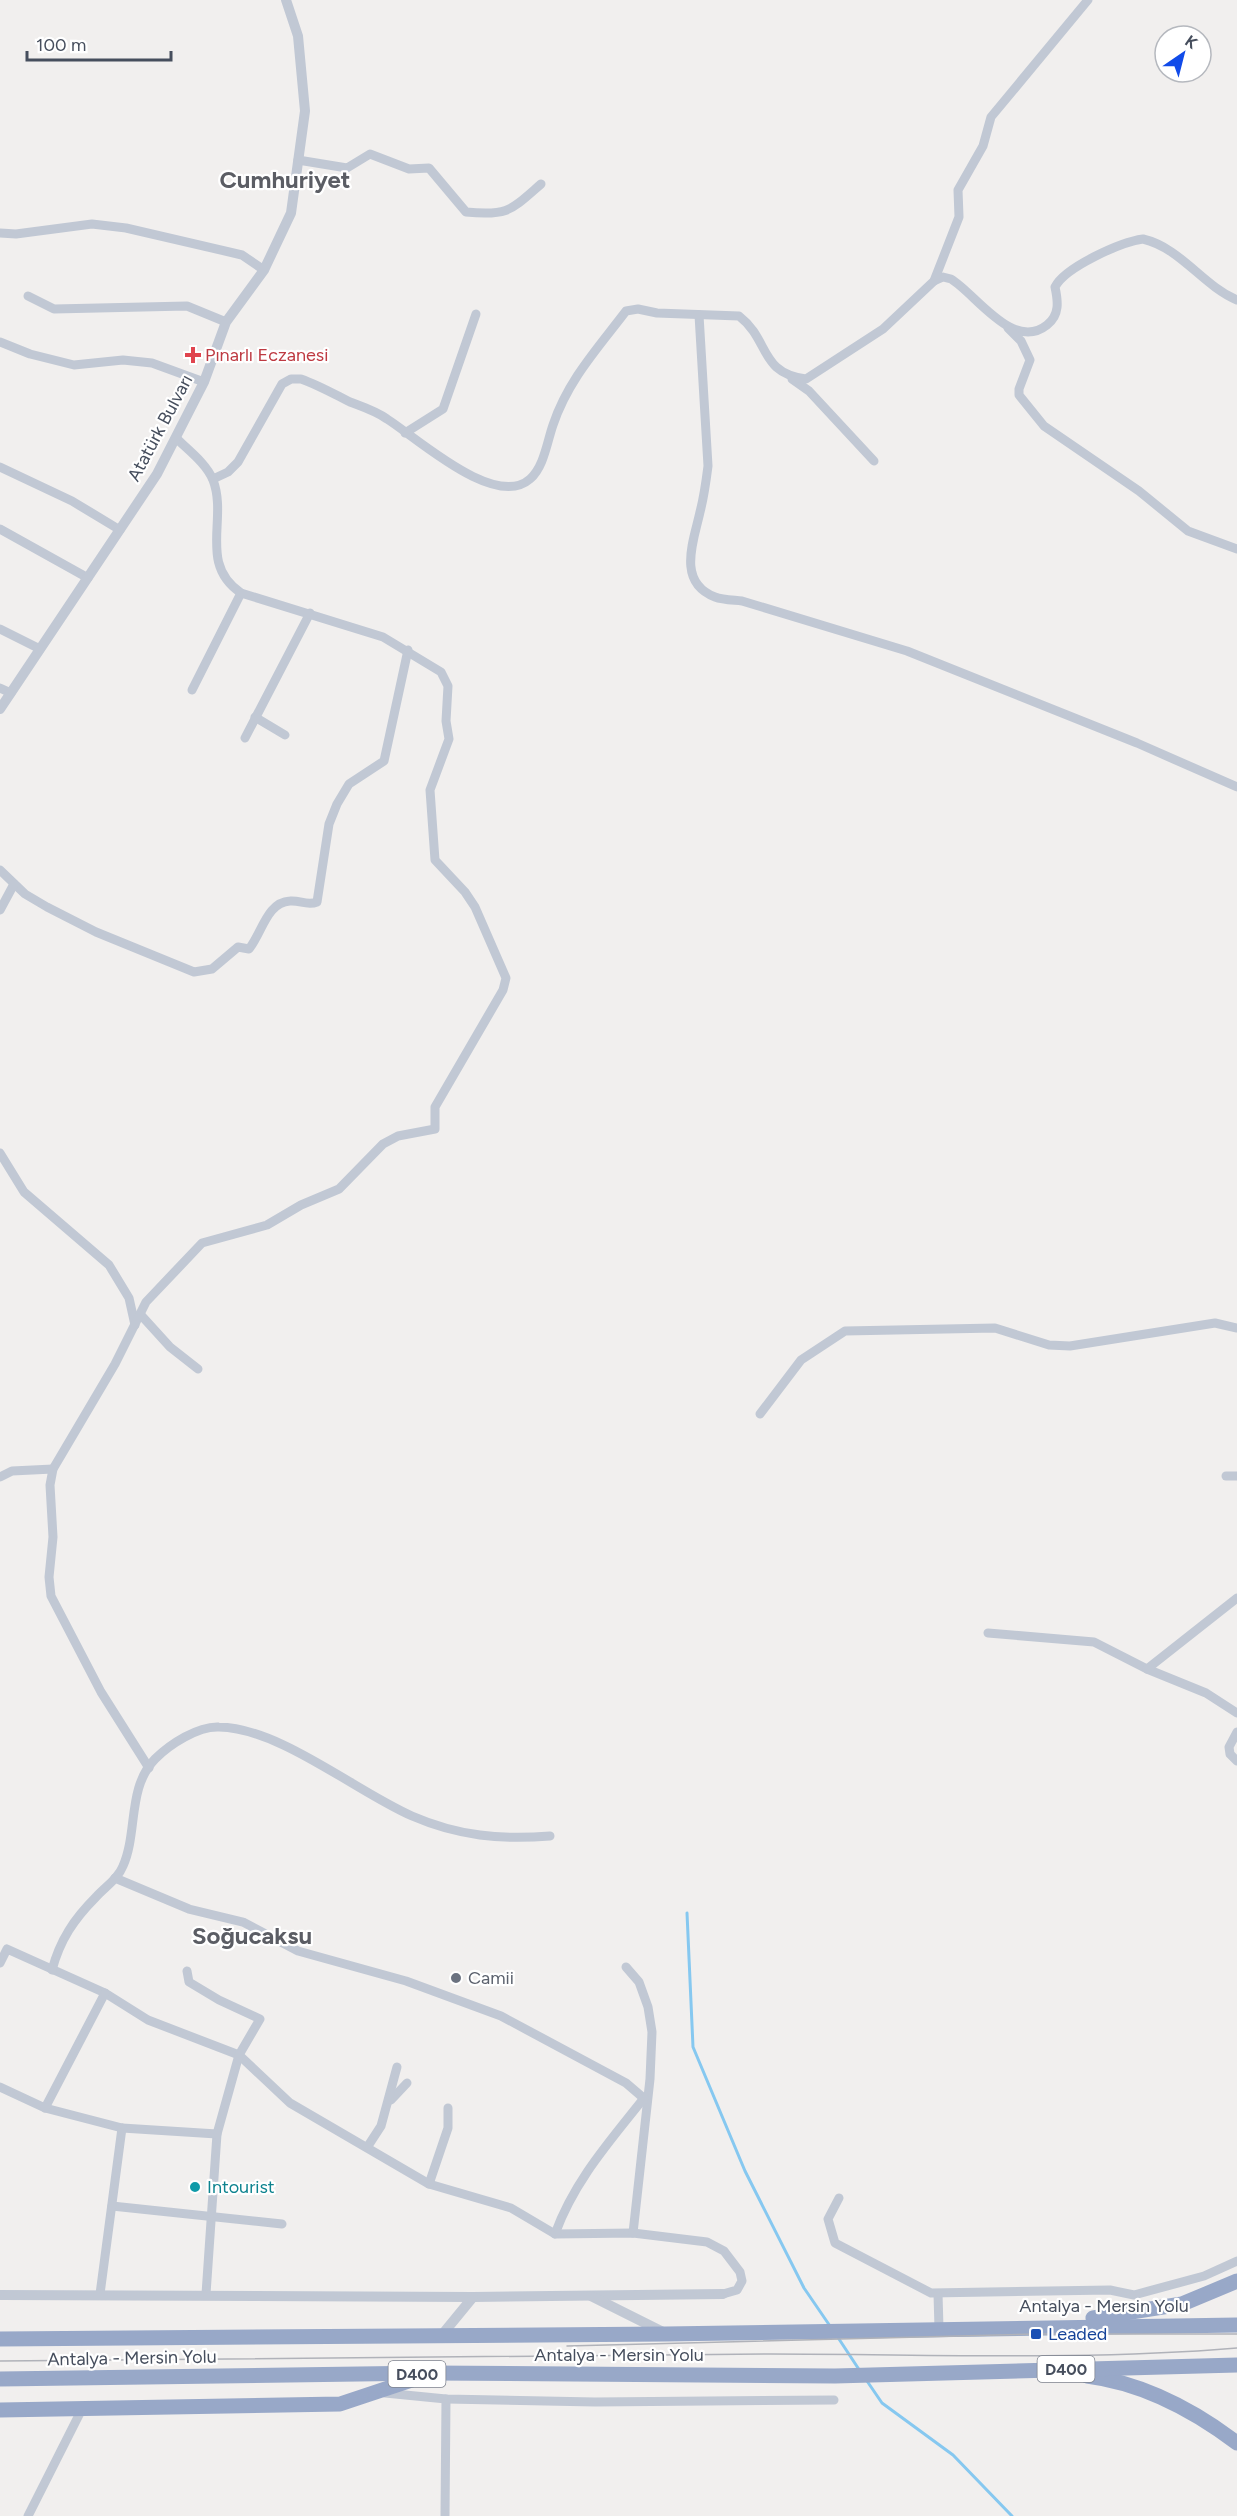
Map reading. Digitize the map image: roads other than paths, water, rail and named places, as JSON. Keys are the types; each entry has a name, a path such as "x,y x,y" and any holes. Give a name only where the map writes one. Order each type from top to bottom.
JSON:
{"highway":[{"path":"1033,2326 1182,2304 1237,2281"},
{"name":"Antalya - Mersin Yolu","path":"0,2339 666,2334 1033,2326 1237,2325"},
{"path":"0,2329 22,2330 67,2339"},
{"name":"Antalya - Mersin Yolu","path":"0,2379 429,2373 835,2376 1237,2365"},
{"path":"1030,2370 1106,2379 1149,2391 1181,2405 1237,2443"},
{"path":"0,2410 340,2404 380,2392 429,2373"},
{"path":"0,2388 68,2378"}],"street":[{"name":"Atatürk Bulvarı","path":"0,709 157,474 204,382 226,322 264,270 291,213 304,111 298,36 286,0"},
{"path":"790,377 806,379 863,344 934,281 959,217 958,190 982,146 991,117 1088,0"},
{"path":"298,160 347,168 370,154 409,169 429,168 466,212 494,215 510,211 541,184"},
{"path":"0,233 16,234 92,224 126,228 242,255 264,270"},
{"path":"1004,324 1021,331 1044,328 1055,316 1057,307 1055,287 1070,270 1116,247 1143,239 1175,253 1212,286 1237,300"},
{"path":"934,281 943,277 951,279 1004,324 1028,351 1030,360 1019,389 1019,396 1044,426 1139,491 1188,531 1237,549"},
{"path":"28,296 54,309 187,306 226,322"},
{"path":"213,479 228,472 238,462 282,384 291,379 317,384 388,419 458,468 485,482 506,486 521,485 531,479 539,467 563,398 576,374 626,311 638,309 657,313 739,316 754,331 768,359 777,369 809,391 845,433 874,461"},
{"path":"405,432 443,409 476,314"},
{"path":"699,315 708,466 689,561 699,585 716,598 742,601 907,651 1137,743 1237,787"},
{"path":"0,342 30,354 74,365 123,360 152,363 204,382"},
{"path":"149,1768 102,1692 51,1596 49,1577 53,1537 50,1485 53,1469 115,1364 146,1302 202,1243 267,1225 301,1205 339,1189 383,1144 398,1136 435,1129 435,1107 504,990 506,978 475,907 465,892 435,860 430,790 449,739 446,721 448,686 441,672 383,637 310,613 241,594 228,585 216,550 216,495 213,479 201,462 176,438"},
{"path":"0,466 72,501 120,530"},
{"path":"0,529 88,578"},
{"path":"192,690 241,594"},
{"path":"245,738 310,613"},
{"path":"0,629 40,650"},
{"path":"0,870 25,894 96,932 194,972 212,969 238,947 249,949 271,910 279,902 293,900 311,905 317,902 329,824 350,784 384,761 408,650"},
{"path":"0,688 11,693"},
{"path":"255,717 285,735"},
{"path":"0,910 14,884"},
{"path":"0,1153 24,1192 109,1265 129,1298 135,1325"},
{"path":"140,1314 170,1347 198,1369"},
{"path":"760,1414 801,1359 845,1331 995,1328 1049,1345 1070,1346 1215,1323 1237,1328"},
{"path":"0,1477 12,1471 53,1469"},
{"path":"1226,1476 1237,1476"},
{"path":"1147,1669 1237,1598"},
{"path":"988,1633 1094,1642 1147,1669 1206,1693 1237,1713"},
{"path":"52,1970 58,1947 67,1930 81,1912 116,1878 127,1856 137,1792 155,1759 192,1733 218,1726 253,1733 292,1749 369,1794 412,1816 444,1828 487,1838 550,1836"},
{"path":"1237,1732 1229,1747 1230,1754 1237,1761"},
{"path":"116,1878 189,1909 243,1922 298,1951 364,1967 448,1995 501,2016 626,2083 646,2099"},
{"path":"0,1963 3,1948 105,1994 148,2020 239,2055 290,2103 368,2146 429,2184 511,2208 555,2234 633,2233 707,2242 724,2251 740,2272 741,2281 737,2290 723,2294 0,2295"},
{"path":"626,1966 639,1982 650,2016 652,2032 633,2233"},
{"path":"187,1971 189,1982 260,2019 239,2055 217,2134 209,2216 206,2294"},
{"path":"45,2108 105,1994"},
{"path":"368,2146 381,2126 398,2067"},
{"path":"388,2105 407,2083"},
{"path":"0,2087 45,2108 122,2128 217,2134"},
{"path":"555,2234 569,2200 584,2175 646,2099"},
{"path":"429,2184 448,2128 448,2108"},
{"path":"100,2294 122,2128"},
{"path":"839,2198 828,2219 835,2243 931,2293 1110,2290 1134,2295 1204,2276 1237,2261"},
{"path":"112,2206 282,2224"},
{"path":"938,2294 939,2328"},
{"path":"590,2295 666,2334"},
{"path":"441,2336 473,2296"},
{"path":"380,2392 446,2399 595,2402 834,2400"},
{"path":"445,2516 446,2399"},
{"path":"28,2516 82,2409"}],"waterway":[{"path":"687,1913 693,2047 745,2171 804,2288 830,2326"},
{"path":"837,2336 860,2371"},
{"path":"867,2381 882,2403 953,2455 1012,2516"}],"tram line":[{"path":"567,2346 1036,2334 1237,2334"},
{"path":"0,2361 675,2354 1063,2356 1237,2348"}],"place":[{"name":"Pınarlı Eczanesi","path":"193,355"},
{"name":"Camii","path":"456,1978"},
{"name":"Intourist","path":"195,2187"},
{"name":"Leaded","path":"1036,2334"}],"district":[{"name":"Cumhuriyet","path":"285,179"},
{"name":"Soğucaksu","path":"252,1935"}]}
